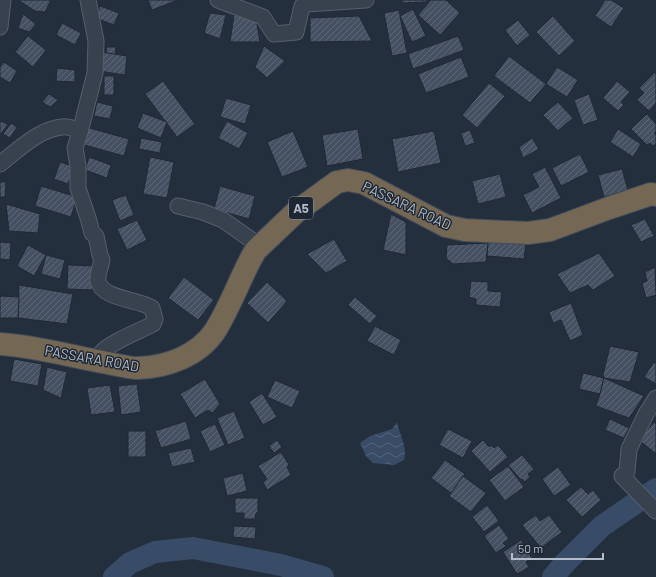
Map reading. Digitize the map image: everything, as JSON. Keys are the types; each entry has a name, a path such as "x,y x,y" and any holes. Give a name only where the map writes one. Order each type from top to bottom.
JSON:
{"highway":[{"name":"PASSARA ROAD","path":"0,344 20,345 136,368 163,366 189,355 204,344 214,332 236,291 252,256 260,246 303,207 337,182 348,180 364,183 446,226 465,230 528,233 550,230 651,194 656,195"}],"street":[{"path":"0,27 3,0"},
{"path":"88,0 96,41 95,73 75,148 78,166 78,188 92,233 96,236 102,260 98,282 102,289 116,297 127,298 146,304 152,308 155,319 149,326 106,349 101,353 100,362"},
{"path":"218,0 263,17 274,34 296,32 302,6 306,4 366,0"},
{"path":"0,164 35,137 54,128 64,126 73,128 80,132"},
{"path":"178,206 203,212 223,220 260,246"},
{"path":"656,398 646,414 629,449 627,472 622,476 656,511"}],"water":[{"path":"397,422 405,450 404,460 394,465 373,463 366,456 360,443 370,436 392,429"}],"building":[{"path":"18,0 51,0 45,12 35,11"},
{"path":"148,0 178,0 152,10"},
{"path":"402,0 427,0 427,2 402,3"},
{"path":"431,0 446,0 460,13 440,35 418,15"},
{"path":"605,0 611,0 624,8 611,27 595,16"},
{"path":"100,6 119,13 114,25 96,18"},
{"path":"413,9 426,36 412,42 400,16"},
{"path":"399,10 407,53 392,56 384,13"},
{"path":"210,13 226,15 220,39 204,33"},
{"path":"23,14 36,24 29,32 18,28"},
{"path":"234,15 256,19 260,42 230,42"},
{"path":"359,16 372,41 310,42 310,18"},
{"path":"553,16 575,41 559,56 536,32"},
{"path":"518,20 530,35 517,46 505,30"},
{"path":"62,23 81,33 75,45 56,35"},
{"path":"28,36 46,50 33,67 15,52"},
{"path":"458,36 464,50 413,69 408,54"},
{"path":"264,46 285,61 267,78 255,67"},
{"path":"107,47 116,47 115,59 105,57"},
{"path":"101,52 127,56 125,75 99,71"},
{"path":"509,56 546,84 530,103 494,76"},
{"path":"461,57 469,77 426,93 418,74"},
{"path":"4,62 17,71 10,83 0,77 0,67"},
{"path":"557,67 578,80 567,97 546,84"},
{"path":"57,68 75,70 75,82 56,81"},
{"path":"655,72 656,103 649,111 637,100 644,93 639,88"},
{"path":"104,76 114,76 114,95 104,95"},
{"path":"163,81 195,124 177,137 145,94"},
{"path":"617,81 630,92 621,102 624,105 618,111 603,98"},
{"path":"489,83 505,96 477,128 462,115"},
{"path":"49,94 58,100 50,107 42,102"},
{"path":"589,94 598,120 583,125 574,100"},
{"path":"226,98 251,105 245,124 220,117"},
{"path":"97,102 113,106 110,119 94,116"},
{"path":"558,102 573,118 558,131 543,115"},
{"path":"143,113 167,122 161,138 137,128"},
{"path":"647,114 656,124 656,131 654,133 656,135 656,143 653,146 650,143 647,145 631,129"},
{"path":"0,121 8,124 0,135"},
{"path":"227,121 248,133 239,149 218,138"},
{"path":"11,123 17,127 10,138 3,134"},
{"path":"86,127 129,139 124,156 81,144"},
{"path":"358,129 363,159 327,166 322,135"},
{"path":"618,129 641,144 633,157 610,142"},
{"path":"470,130 475,143 465,146 461,133"},
{"path":"293,131 308,167 282,177 267,142"},
{"path":"434,131 441,163 398,172 392,139"},
{"path":"141,138 162,142 160,153 139,149"},
{"path":"532,138 539,149 523,158 519,147"},
{"path":"580,154 589,172 561,186 552,168"},
{"path":"89,157 111,165 107,178 85,170"},
{"path":"150,157 174,162 167,198 143,194"},
{"path":"60,162 75,167 68,184 54,179"},
{"path":"545,167 561,198 532,213 523,195 539,187 532,174"},
{"path":"622,169 628,190 604,197 598,175"},
{"path":"500,174 506,197 478,204 472,181"},
{"path":"0,182 6,182 5,197 0,197"},
{"path":"41,186 77,197 71,217 35,206"},
{"path":"220,186 255,196 249,219 214,209"},
{"path":"126,195 134,215 120,221 112,200"},
{"path":"6,204 40,214 38,233 9,231"},
{"path":"391,214 406,222 406,255 383,250"},
{"path":"645,219 654,236 641,242 631,225"},
{"path":"137,220 147,240 127,250 117,229"},
{"path":"334,239 347,261 326,273 307,254"},
{"path":"488,241 526,244 524,259 487,256"},
{"path":"0,242 11,243 10,260 0,259"},
{"path":"488,243 486,262 453,264 446,258 447,245"},
{"path":"28,245 46,255 34,276 17,266"},
{"path":"599,253 615,276 593,290 588,285 570,293 557,274"},
{"path":"46,255 65,260 60,279 41,274"},
{"path":"68,265 93,266 92,290 67,289"},
{"path":"655,267 656,295 646,298 642,283 647,281 645,272"},
{"path":"184,277 214,300 198,320 168,298"},
{"path":"471,281 488,282 488,291 502,292 500,307 476,305 476,299 469,297"},
{"path":"267,282 287,301 268,323 247,303"},
{"path":"19,285 73,294 67,324 18,318"},
{"path":"0,296 19,297 18,318 0,318"},
{"path":"355,297 377,316 370,324 348,305"},
{"path":"571,303 583,335 570,341 561,320 553,323 549,312"},
{"path":"375,326 401,340 394,355 367,341"},
{"path":"610,346 639,352 630,382 604,378 603,375"},
{"path":"14,359 42,364 38,386 10,381"},
{"path":"654,362 656,363 656,384 644,377"},
{"path":"47,367 67,372 61,398 43,390"},
{"path":"583,373 604,378 600,394 579,389"},
{"path":"604,378 644,396 629,418 596,406"},
{"path":"205,379 220,404 212,413 208,410 195,418 180,394"},
{"path":"275,380 300,391 292,408 267,397"},
{"path":"137,384 141,412 121,415 118,386"},
{"path":"110,385 115,412 91,415 87,388"},
{"path":"262,393 277,417 263,425 249,402"},
{"path":"234,411 245,438 228,445 217,418"},
{"path":"610,419 629,428 624,438 605,430"},
{"path":"186,421 191,439 161,448 155,431"},
{"path":"654,422 656,424 656,454 639,440"},
{"path":"215,424 225,445 210,452 200,431"},
{"path":"448,429 472,441 463,458 439,445"},
{"path":"128,431 146,431 146,457 128,457"},
{"path":"277,440 282,447 274,453 269,446"},
{"path":"483,440 489,447 491,445 494,448 498,445 508,457 490,472 471,451"},
{"path":"191,448 195,462 172,467 168,453"},
{"path":"281,452 289,465 287,467 291,475 267,490 263,482 267,479 258,466"},
{"path":"522,455 534,469 528,474 530,477 525,482 522,479 521,480 508,465"},
{"path":"445,460 465,474 451,493 431,478"},
{"path":"508,466 524,487 505,501 489,480"},
{"path":"558,467 571,485 554,496 542,479"},
{"path":"243,473 247,491 227,496 223,478"},
{"path":"463,476 486,493 471,512 449,496"},
{"path":"581,487 588,494 593,490 601,500 582,517 566,500"},
{"path":"235,498 258,498 258,513 256,513 255,519 244,519 244,513 235,513"},
{"path":"487,505 499,521 484,532 472,517"},
{"path":"536,515 540,521 549,515 562,532 541,548 522,525"},
{"path":"499,525 509,539 503,543 506,546 496,553 484,536"},
{"path":"234,526 256,527 255,539 233,537"},
{"path":"521,540 532,558 526,562 529,567 517,574 503,552"}],"waterway":[{"path":"553,577 602,526 656,489"},
{"path":"114,577 130,563 155,552 193,548 281,565 323,577"}]}
